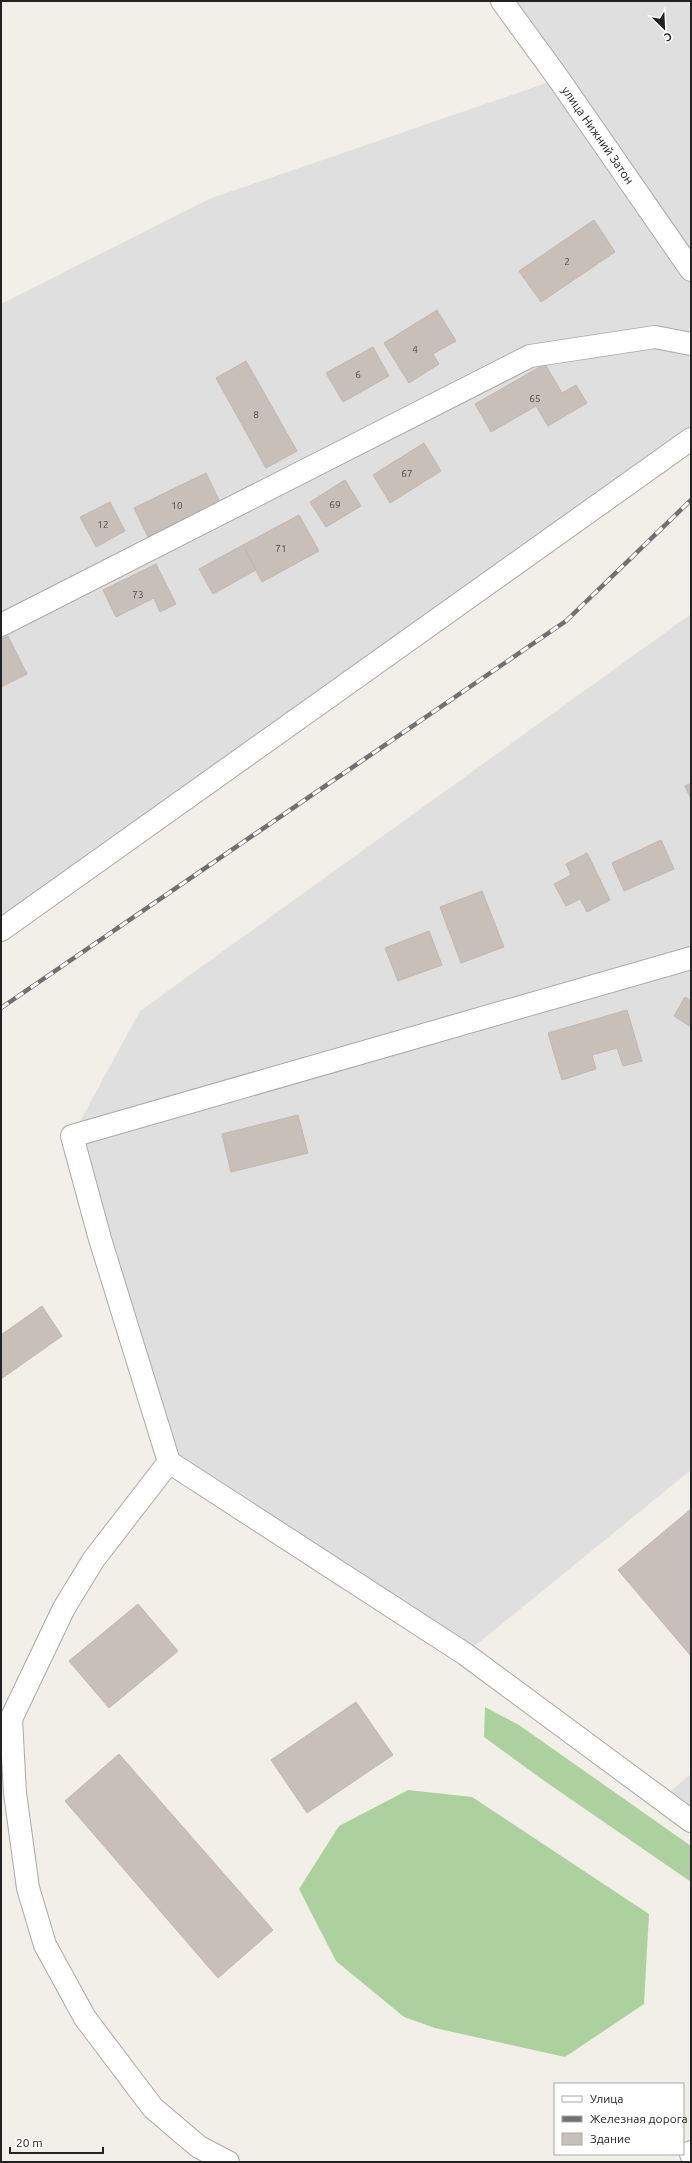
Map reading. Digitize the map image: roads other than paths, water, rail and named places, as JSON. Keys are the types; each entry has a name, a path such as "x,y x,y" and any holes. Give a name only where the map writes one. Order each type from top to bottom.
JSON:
{"street":[{"name":"улица Нижний Затон","path":"502,1 558,78 691,270"},
{"path":"1,625 530,356 655,337 691,344"},
{"path":"1,930 691,439"},
{"path":"691,958 72,1136 100,1239 169,1462 465,1654 691,1821"},
{"path":"169,1462 94,1559 64,1608 11,1719 15,1793 28,1888 45,1945 85,2018 153,2108 199,2147 228,2162"}],"railway":[{"path":"1,1008 566,621 691,500"}]}
